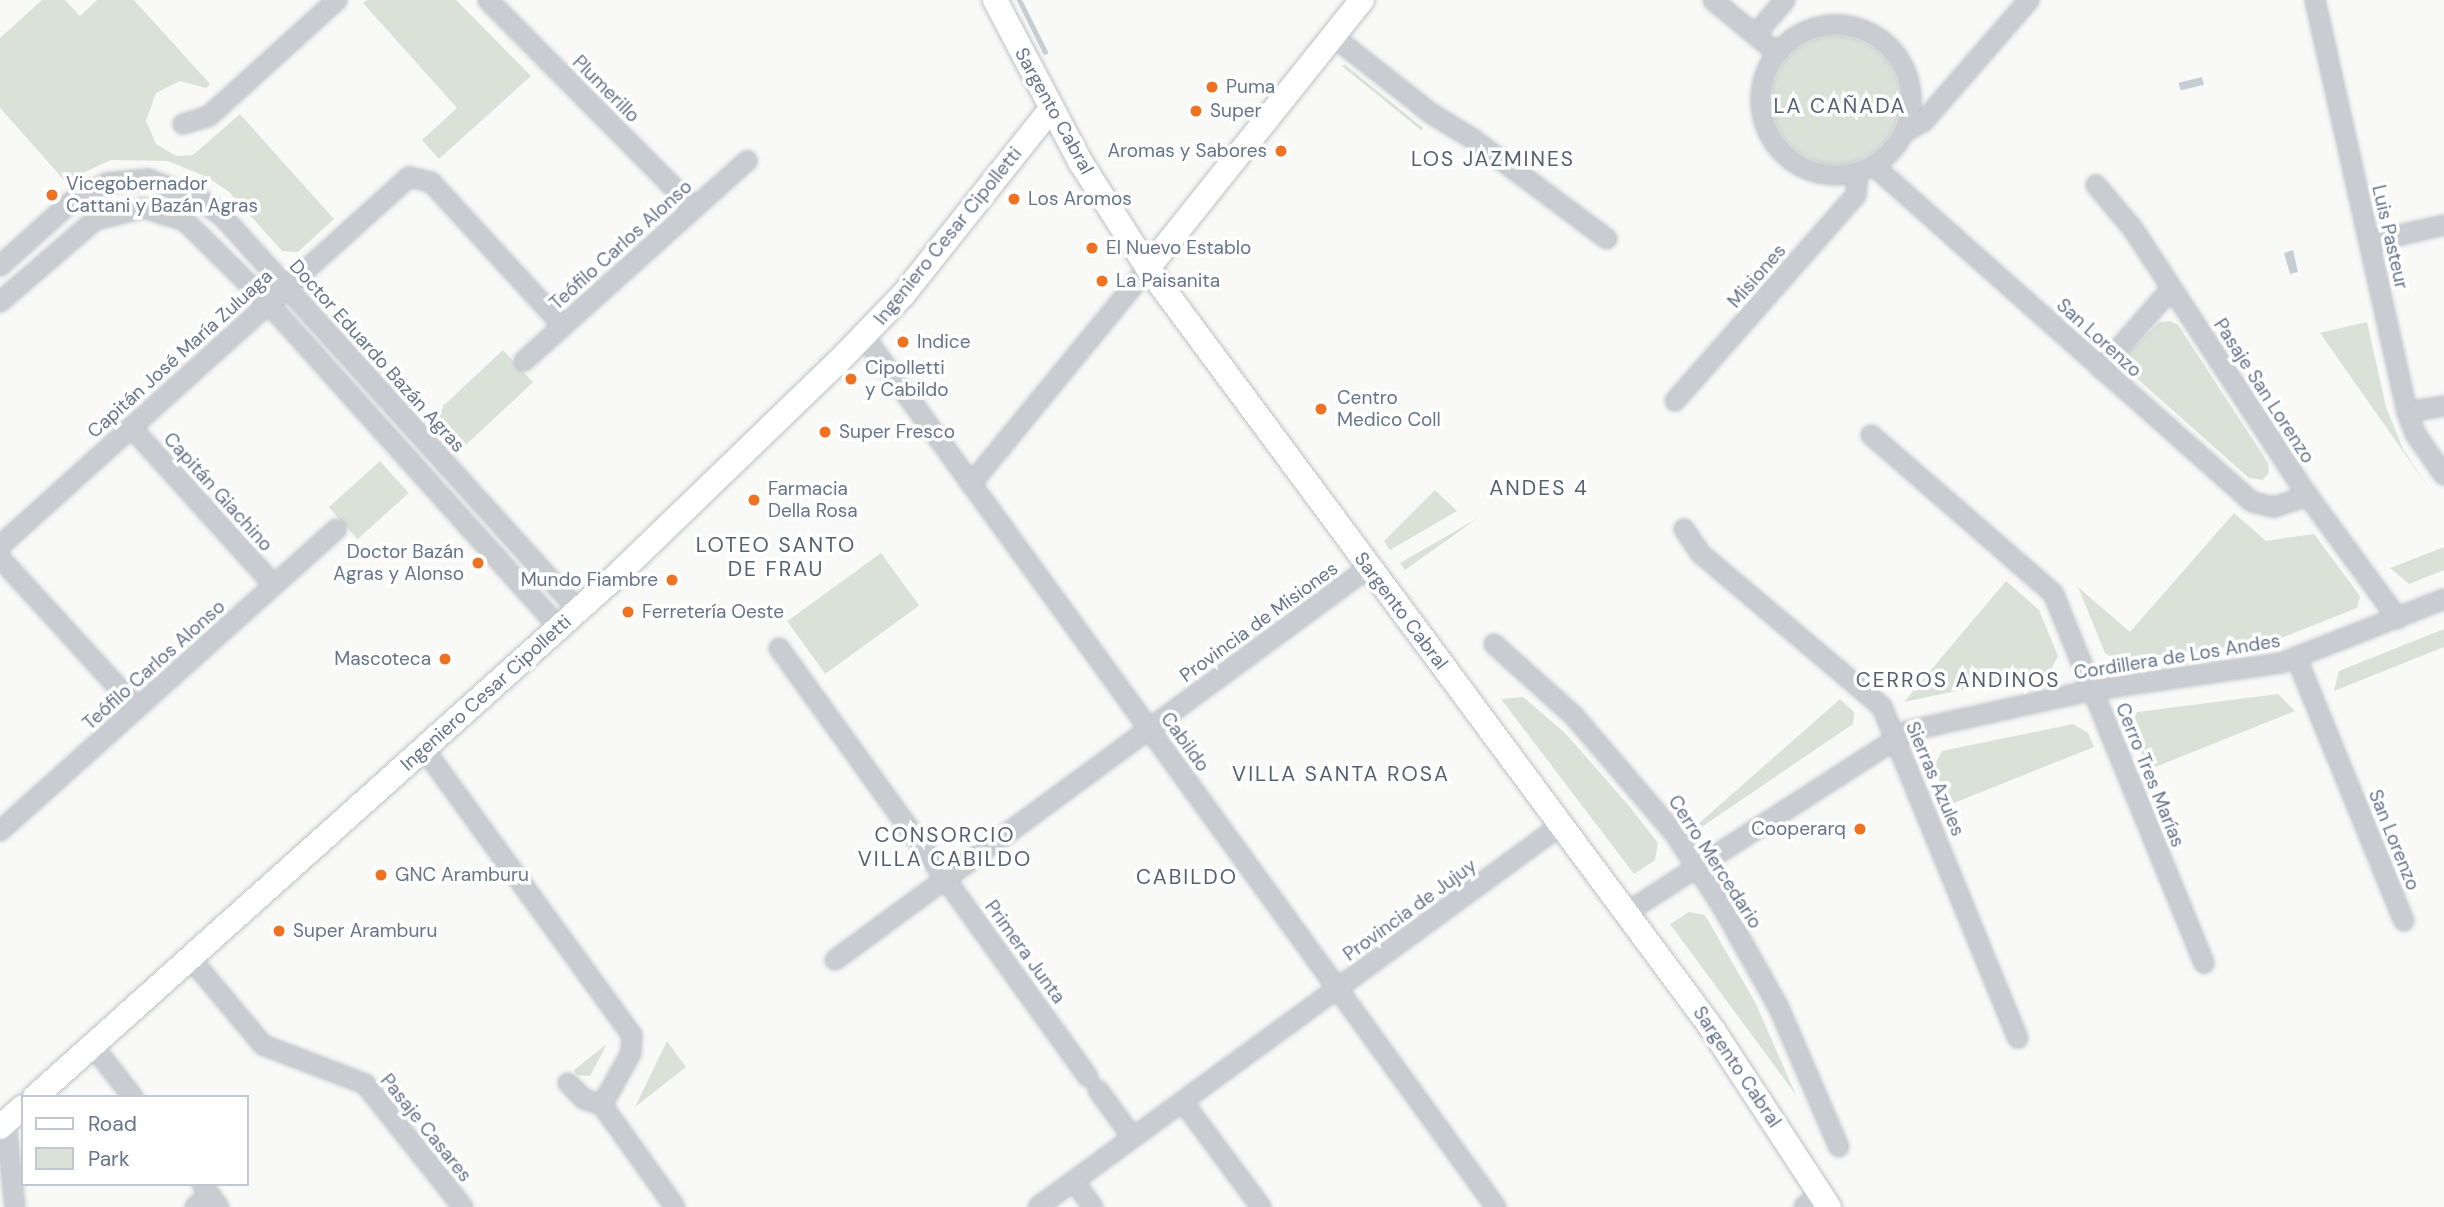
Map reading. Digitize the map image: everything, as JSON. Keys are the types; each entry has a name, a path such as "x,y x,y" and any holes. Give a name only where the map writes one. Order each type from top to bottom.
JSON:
{"main road":[{"name":"Sargento Cabral","path":"995,0 1051,109 1148,268 1762,1099 1818,1203"},
{"path":"1148,268 1362,0"},
{"name":"Ingeniero Cesar Cipolletti","path":"37,1095 560,628 864,336 904,295 1051,109"}],"street":[{"path":"183,124 209,116 337,0"},
{"name":"Plumerillo","path":"488,0 694,208"},
{"path":"1713,0 1777,53"},
{"path":"1755,35 1785,0"},
{"path":"1906,131 1923,121 2029,0"},
{"name":"Luis Pasteur","path":"2315,0 2407,412 2416,435 2444,475"},
{"path":"1823,26 1859,28 1875,36 1895,54 1909,78 1912,95 1906,131 1893,151 1866,169 1824,175 1792,161 1779,149 1766,127 1761,101 1762,84 1777,53 1790,40 1823,26"},
{"path":"1334,37 1432,114 1473,139 1607,239"},
{"name":"Teófilo Carlos Alonso","path":"524,361 747,161"},
{"name":"San Lorenzo","path":"1866,169 2252,502 2274,507 2308,496"},
{"name":"Misiones","path":"1675,401 1856,195 1866,169"},
{"name":"Capitán José María Zuluaga","path":"0,546 401,181 424,177 563,326"},
{"name":"Doctor Eduardo Bazán Agras","path":"0,266 71,202 116,181 148,179 201,200 286,287 578,610"},
{"name":"Pasaje San Lorenzo","path":"2096,185 2133,229 2308,496 2398,619"},
{"path":"0,302 86,226 123,209 159,211 197,229 268,303 560,628"},
{"path":"2370,242 2444,225"},
{"path":"971,484 1148,268"},
{"path":"2101,369 2171,289"},
{"name":"Cabildo","path":"864,336 1496,1207"},
{"path":"2407,412 2444,406"},
{"name":"Capitán Giachino","path":"131,427 274,585"},
{"name":"Cerro Tres Marías","path":"1871,435 2053,593 2204,963"},
{"name":"Teófilo Carlos Alonso","path":"0,831 336,529"},
{"name":"Sierras Azules","path":"1684,529 1701,554 1882,707 2018,1038"},
{"path":"0,558 137,708"},
{"name":"Provincia de Misiones","path":"835,960 1368,568"},
{"name":"Cordillera de Los Andes","path":"1626,913 1695,864 1896,737 1922,726 2092,690 2297,659 2444,599"},
{"name":"Cerro Mercedario","path":"1494,644 1605,748 1695,864 1779,1008 1839,1147"},
{"name":"Primera Junta","path":"779,648 1133,1138"},
{"name":"San Lorenzo","path":"2297,659 2404,921"},
{"path":"424,750 632,1035 631,1053 602,1105"},
{"name":"Provincia de Jujuy","path":"1038,1207 1561,825"},
{"name":"Pasaje Casares","path":"191,959 263,1045 365,1084 463,1207"},
{"path":"93,1046 131,1095"},
{"path":"568,1083 584,1099 602,1105 675,1207"},
{"path":"1183,1102 1261,1207"},
{"path":"10,1119 15,1207"},
{"path":"1074,1181 1093,1207"},
{"path":"195,1207 210,1195"}],"green space":[{"path":"42,0 65,0 80,16 97,0 134,0 210,84 206,88 180,81 156,93 146,121 156,144 176,156 193,155 240,114 334,219 298,252 282,251 229,192 207,177 168,161 111,160 65,181 0,108 0,38"},
{"path":"367,0 456,0 531,76 439,159 422,140 457,108 363,3"},
{"path":"1836,36 1861,41 1882,54 1895,75 1900,100 1895,125 1882,146 1861,159 1836,164 1811,159 1790,146 1777,125 1772,100 1777,75 1790,54 1811,41"},
{"path":"1344,64 1423,128 1421,131 1342,66"},
{"path":"2170,321 2178,325 2268,463 2269,472 2263,480 2249,478 2124,367 2127,355 2159,322"},
{"path":"2367,322 2386,407 2403,449 2433,494 2320,333"},
{"path":"503,350 533,382 462,448 432,416"},
{"path":"380,461 409,493 357,539 329,507"},
{"path":"1435,490 1457,511 1390,550 1384,541"},
{"path":"2234,513 2266,541 2314,534 2360,596 2357,608 2271,642 2116,660 2105,653 2078,587 2130,632"},
{"path":"1478,518 1405,570 1400,563"},
{"path":"2444,547 2444,570 2409,584 2390,568"},
{"path":"881,553 919,606 825,674 787,621"},
{"path":"2006,581 2039,610 2058,656 2050,671 1904,702"},
{"path":"2444,629 2444,647 2334,691 2339,671"},
{"path":"2278,694 2295,711 2148,770 2131,725 2137,712"},
{"path":"1523,697 1566,734 1629,806 1658,843 1655,860 1634,874 1501,699"},
{"path":"1840,699 1854,712 1853,724 1703,826 1697,825"},
{"path":"2073,724 2088,733 2094,747 1949,805 1934,766 1942,751"},
{"path":"1689,912 1705,915 1755,1002 1796,1095 1670,924"},
{"path":"667,1041 686,1067 635,1107"},
{"path":"607,1044 590,1076 576,1075 574,1070"}],"shaded area":[{"path":"2202,77 2204,85 2181,91 2179,83"},
{"path":"2293,250 2298,272 2290,274 2284,253"}],"waterway":[{"path":"1019,0 1045,52"}],"place":[{"name":"Puma","path":"1212,87"},
{"name":"Super","path":"1196,111"},
{"name":"Aromas y Sabores","path":"1281,151"},
{"name":"Vicegobernador Cattani y Bazán Agras","path":"52,195"},
{"name":"Los Aromos","path":"1014,199"},
{"name":"El Nuevo Establo","path":"1092,248"},
{"name":"La Paisanita","path":"1102,281"},
{"name":"Indice","path":"903,342"},
{"name":"Cipolletti y Cabildo","path":"851,379"},
{"name":"Centro Medico Coll","path":"1321,409"},
{"name":"Super Fresco","path":"825,432"},
{"name":"Farmacia Della Rosa","path":"754,500"},
{"name":"Doctor Bazán Agras y Alonso","path":"478,563"},
{"name":"Mundo Fiambre","path":"672,580"},
{"name":"Ferretería Oeste","path":"628,612"},
{"name":"Mascoteca","path":"445,659"},
{"name":"Cooperarq","path":"1860,829"},
{"name":"GNC Aramburu","path":"381,875"},
{"name":"Super Aramburu","path":"279,931"}],"district":[{"name":"LA CAÑADA","path":"1840,106"},
{"name":"LOS JAZMINES","path":"1493,159"},
{"name":"ANDES 4","path":"1539,488"},
{"name":"LOTEO SANTO DE FRAU","path":"776,557"},
{"name":"CERROS ANDINOS","path":"1958,680"},
{"name":"VILLA SANTA ROSA","path":"1341,774"},
{"name":"CONSORCIO VILLA CABILDO","path":"945,847"},
{"name":"CABILDO","path":"1187,877"}]}
